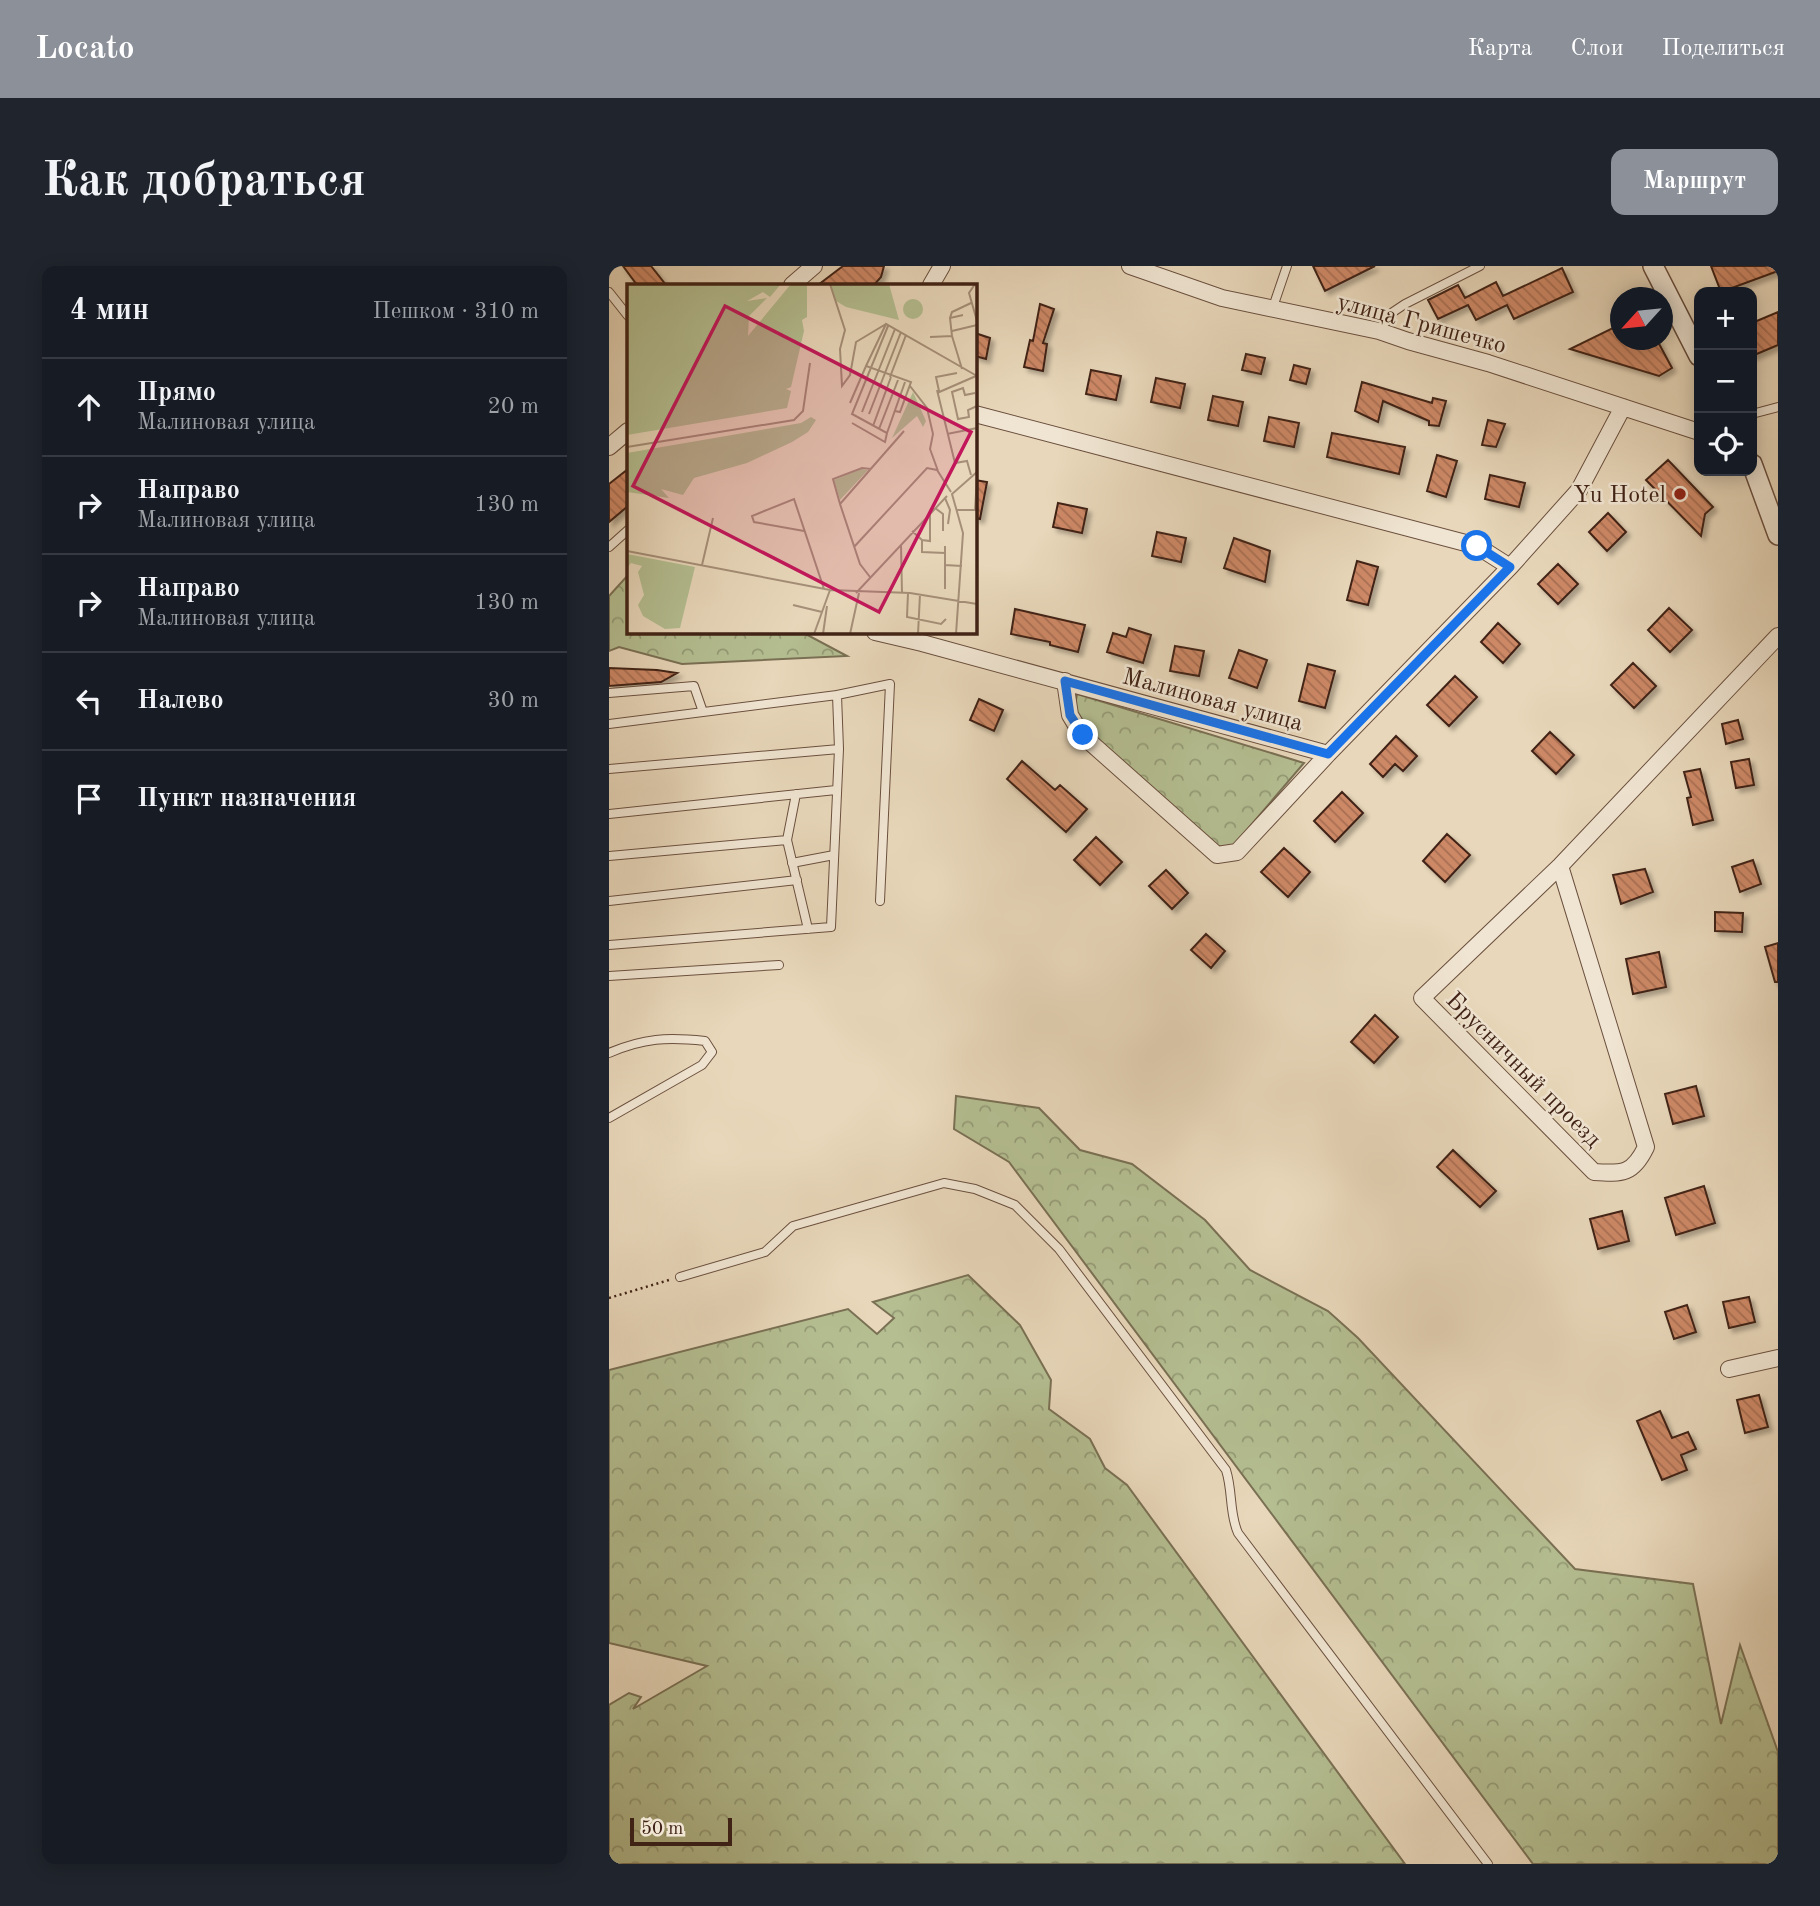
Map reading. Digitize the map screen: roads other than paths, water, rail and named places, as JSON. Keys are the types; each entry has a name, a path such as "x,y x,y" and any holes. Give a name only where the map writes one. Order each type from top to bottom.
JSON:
{"street":[{"path":"793,284 814,266"},
{"path":"932,284 942,266"},
{"name":"улица Гришечко","path":"1130,266 1222,298 1272,310 1356,324 1488,363 1694,430"},
{"path":"1653,266 1696,350"},
{"name":"Малиновая улица","path":"882,634 1065,681 1328,754 1510,567 1579,490 1623,407"},
{"path":"977,415 1477,546 1510,567"},
{"path":"609,447 627,432"},
{"path":"1756,476 1778,535"},
{"name":"Брусничный проезд","path":"1560,866 1647,1147 1638,1164 1618,1173 1594,1172 1422,998 1560,866 1778,636"},
{"path":"1065,681 1070,715 1083,735 1217,855 1237,852 1328,754"},
{"path":"1729,1369 1778,1358"}],"lane":[{"path":"1272,310 1287,266"},
{"path":"1379,331 1393,312 1405,304 1481,266"},
{"path":"609,292 627,315"},
{"path":"1756,413 1778,407"},
{"path":"609,547 627,531"},
{"path":"609,724 837,695 890,684 880,901"},
{"path":"609,693 694,686 703,712"},
{"path":"609,945 831,927 839,749 837,695"},
{"path":"609,769 839,749"},
{"path":"609,814 836,790"},
{"path":"796,794 787,840 808,929"},
{"path":"609,856 787,840"},
{"path":"792,863 834,855"},
{"path":"609,901 797,880"},
{"path":"609,976 779,965"},
{"path":"609,1053 635,1042 677,1038 705,1041 712,1052 702,1065 609,1118"},
{"path":"680,1277 765,1252 793,1226 944,1183 975,1189 1015,1205 1059,1249 1226,1470 1232,1488 1233,1521 1238,1533 1488,1864"}],"place":[{"name":"Yu Hotel","path":"1680,494"}]}
